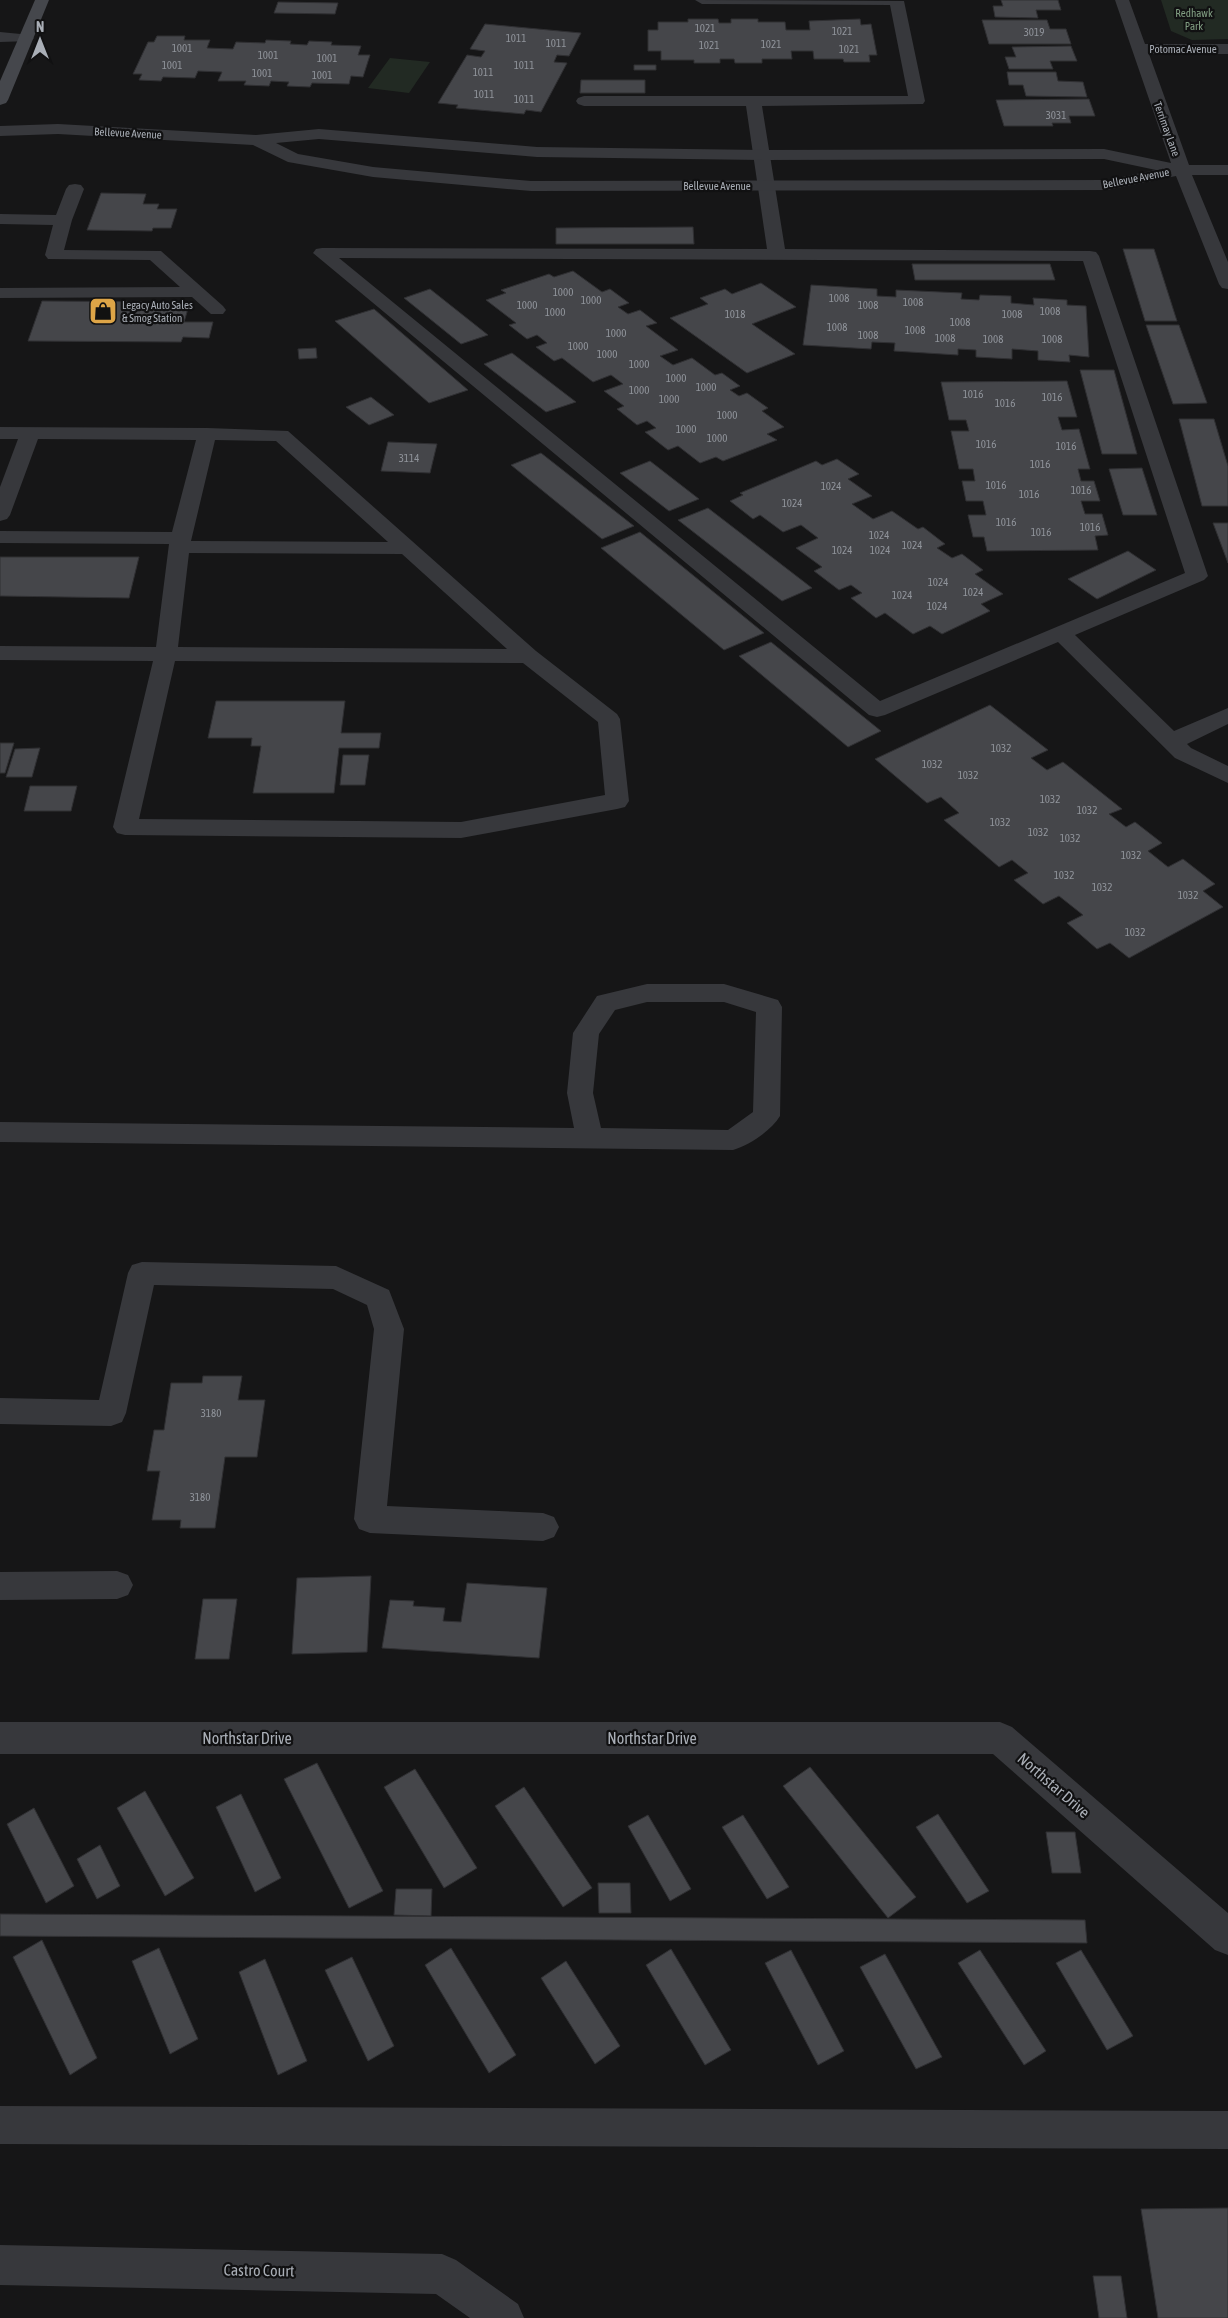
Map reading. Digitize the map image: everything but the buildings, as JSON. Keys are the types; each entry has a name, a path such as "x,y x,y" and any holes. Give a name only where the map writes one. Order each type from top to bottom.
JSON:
{"main road":[{"path":"0,100 42,0"}],"street":[{"path":"584,101 917,101 897,1 702,0"},
{"name":"Terrimay Lane","path":"1122,0 1182,170 1228,284"},
{"path":"0,37 26,38"},
{"name":"Potomac Avenue","path":"1138,49 1228,49"},
{"path":"753,101 777,254"},
{"name":"Bellevue Avenue","path":"0,131 58,129 256,140 319,134 537,152 762,155 1104,154 1182,170 1228,170"},
{"name":"Bellevue Avenue","path":"256,140 294,158 393,173 531,186 1107,186 1182,170"},
{"path":"75,189 63,220 54,255 155,255 217,310"},
{"path":"0,219 63,220"},
{"path":"322,253 777,254 1090,256 1197,576 877,710 322,253"},
{"path":"0,293 198,292"},
{"path":"0,433 281,434 528,656 609,719 617,802 461,830 124,827 166,654 180,543 207,434"},
{"path":"0,516 30,433"},
{"path":"0,537 407,548"},
{"path":"1061,633 1183,753 1228,775"},
{"path":"0,653 528,656"},
{"path":"1171,742 1228,715"},
{"path":"0,1132 733,1140 766,1116 769,1006 724,993 646,993 606,1003 586,1033 580,1093 589,1137"},
{"path":"0,1411 111,1413 142,1273 336,1278 379,1298 389,1329 370,1519 543,1527"},
{"path":"0,1586 117,1585"},
{"name":"Northstar Drive","path":"0,1738 1000,1738 1228,1937"},
{"path":"0,2125 1228,2130"},
{"name":"Castro Court","path":"0,2265 442,2274 504,2318"}],"green space":[{"name":"Redhawk Park","path":"1161,0 1228,0 1228,39 1192,40 1171,31"},
{"path":"390,58 430,62 409,93 368,88"}],"place":[{"name":"Legacy Auto Sales & Smog Station","path":"103,311"}]}
